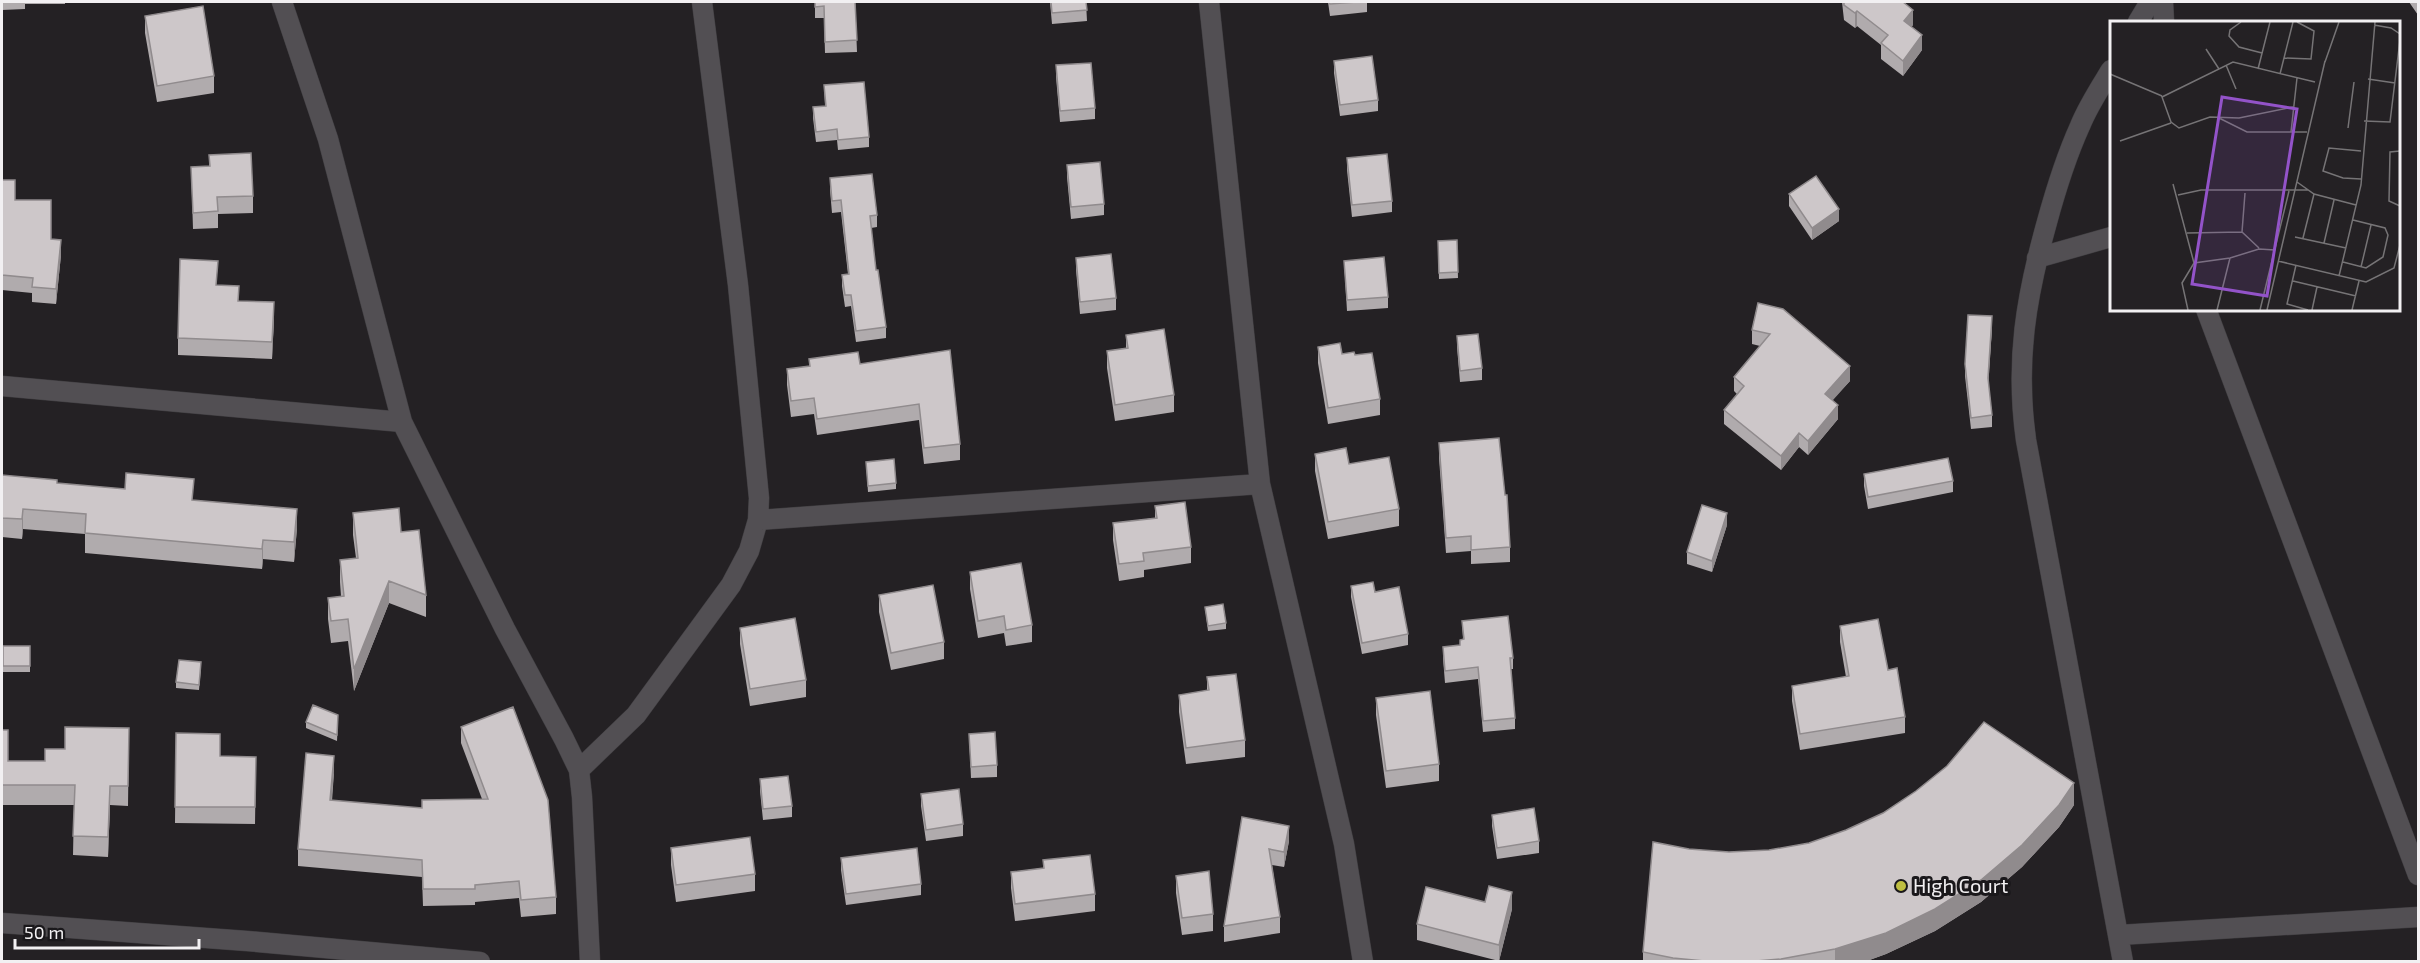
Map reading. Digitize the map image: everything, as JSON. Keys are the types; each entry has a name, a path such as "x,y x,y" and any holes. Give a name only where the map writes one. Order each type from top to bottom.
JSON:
{"street":[{"path":"282,2 328,139 402,422 500,619 579,770 590,962"},
{"path":"579,770 636,715 731,585 749,551 758,520 759,498 738,285 702,2"},
{"path":"1209,2 1260,484 1344,844 1363,962"},
{"path":"2139,21 2150,2"},
{"path":"2163,2 2164,21"},
{"path":"2110,72 2080,124 2062,169 2037,258 2022,336 2023,422 2119,935 2122,962"},
{"path":"2037,258 2110,237"},
{"path":"2206,310 2418,875"},
{"path":"2,386 402,422"},
{"path":"758,520 1260,484"},
{"path":"2119,935 2418,917"},
{"path":"2,923 248,941 480,962"}],"building":[{"path":"815,2 855,2 857,40 825,42 824,6 815,7"},
{"path":"1051,2 1086,2 1087,10 1052,13"},
{"path":"1329,2 1357,2 1330,4"},
{"path":"1844,2 1903,2 1913,10 1904,21 1922,35 1903,61 1881,43 1888,35 1857,11 1855,13 1844,5"},
{"path":"203,6 214,76 157,86 145,16"},
{"path":"1372,56 1378,100 1340,105 1334,61"},
{"path":"1091,63 1095,108 1060,111 1056,65"},
{"path":"864,82 869,137 838,140 837,129 816,132 813,107 826,106 824,85"},
{"path":"251,153 253,196 217,197 218,211 193,213 191,167 210,166 209,155"},
{"path":"1387,154 1392,201 1352,205 1347,158"},
{"path":"1100,162 1104,204 1071,207 1067,165"},
{"path":"872,174 877,215 870,216 886,327 856,331 851,295 845,295 842,275 849,274 841,200 832,201 830,178"},
{"path":"1816,176 1839,209 1812,228 1789,194"},
{"path":"2,180 15,180 15,200 51,200 51,239 61,240 56,289 32,287 33,278 2,275"},
{"path":"1457,240 1458,272 1439,273 1438,241"},
{"path":"1111,254 1116,298 1080,302 1076,258"},
{"path":"1384,257 1388,297 1347,300 1344,261"},
{"path":"180,259 218,261 216,285 239,286 238,301 274,302 272,342 178,338"},
{"path":"1758,303 1783,309 1850,366 1825,394 1838,405 1808,441 1799,433 1781,456 1724,410 1744,386 1734,377 1770,334 1752,330"},
{"path":"1968,315 1992,316 1988,378 1992,415 1971,418 1965,364"},
{"path":"1164,329 1174,395 1115,405 1107,351 1128,348 1126,335"},
{"path":"1478,334 1482,368 1460,371 1457,336"},
{"path":"1340,343 1342,354 1372,353 1380,399 1328,408 1318,347"},
{"path":"950,350 960,444 924,448 919,404 817,419 814,398 791,401 787,369 810,366 809,359 858,352 860,364"},
{"path":"1499,438 1505,495 1507,495 1510,547 1471,550 1471,536 1446,538 1439,443"},
{"path":"1346,448 1349,464 1389,457 1399,509 1328,522 1315,454"},
{"path":"1948,458 1953,481 1868,497 1864,474"},
{"path":"894,459 896,483 868,486 866,462"},
{"path":"126,473 194,479 192,500 297,509 294,542 263,540 262,549 85,533 86,514 23,509 22,519 2,518 2,475 125,489"},
{"path":"1185,502 1191,547 1143,553 1144,561 1119,564 1113,523 1157,518 1155,506"},
{"path":"1702,505 1727,513 1712,561 1687,552"},
{"path":"399,508 401,532 419,530 426,595 389,581 354,669 348,619 331,621 328,598 344,596 340,560 358,558 353,513"},
{"path":"1021,563 1032,625 1006,630 1004,616 978,621 970,572"},
{"path":"1373,582 1375,592 1399,587 1408,634 1362,643 1351,586"},
{"path":"933,585 944,642 891,653 879,595"},
{"path":"1223,604 1226,623 1208,626 1205,607"},
{"path":"1508,616 1513,658 1510,658 1515,718 1483,721 1478,667 1445,671 1443,647 1460,645 1460,640 1464,639 1462,621"},
{"path":"795,618 806,680 750,689 740,628"},
{"path":"1878,619 1888,670 1897,668 1905,717 1800,734 1792,686 1849,676 1840,626"},
{"path":"3,646 30,646 30,666 3,666"},
{"path":"179,660 201,662 199,685 176,682"},
{"path":"1236,674 1245,740 1186,748 1179,695 1209,690 1207,677"},
{"path":"1430,691 1439,764 1386,771 1376,698"},
{"path":"313,705 338,715 337,735 306,722"},
{"path":"513,707 548,800 556,897 521,900 519,881 475,885 475,889 423,889 422,860 298,849 306,753 334,756 330,800 422,808 422,800 488,799 461,727"},
{"path":"1984,722 2074,783 2059,805 2022,845 1981,880 1935,909 1886,933 1835,949 1781,959 1744,962 1673,958 1643,952 1653,842 1689,849 1729,852 1769,850 1809,843 1846,830 1883,813 1916,791 1947,766"},
{"path":"65,727 129,728 128,786 110,786 108,837 73,836 75,785 2,785 2,730 8,730 8,761 45,761 45,749 65,749"},
{"path":"995,732 997,765 971,767 969,734"},
{"path":"176,733 220,734 220,756 256,757 255,807 175,807"},
{"path":"788,776 792,806 763,809 760,779"},
{"path":"959,789 963,824 926,830 921,794"},
{"path":"1534,808 1539,841 1497,848 1492,815"},
{"path":"1242,817 1289,826 1284,852 1269,849 1280,917 1224,926"},
{"path":"750,837 755,874 676,885 671,848"},
{"path":"917,848 921,884 846,894 841,858"},
{"path":"1090,855 1095,894 1015,904 1011,872 1044,868 1043,860"},
{"path":"1209,871 1213,914 1182,918 1176,876"},
{"path":"1489,886 1512,892 1499,945 1417,924 1426,887 1485,902"}],"place":[{"name":"High Court","path":"1901,886"}]}
